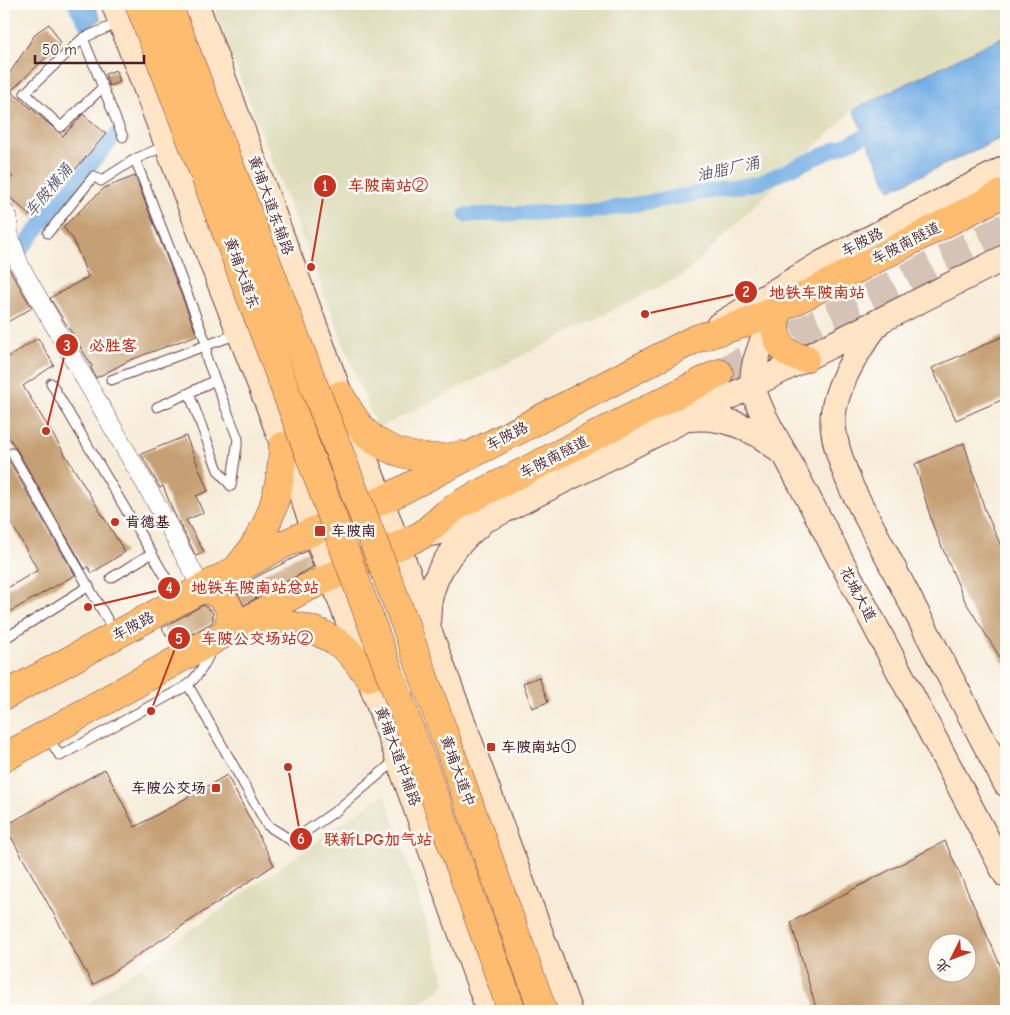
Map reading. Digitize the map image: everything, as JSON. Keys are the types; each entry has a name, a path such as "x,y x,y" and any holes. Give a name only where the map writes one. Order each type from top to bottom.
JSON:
{"main road":[{"name":"黄埔大道东","path":"168,4 370,531"},
{"name":"黄埔大道东辅路","path":"196,4 381,500 410,541"},
{"name":"黄埔大道东","path":"125,10 223,221 343,544"},
{"path":"125,10 168,145 314,531"},
{"name":"车陂路","path":"4,696 280,546 381,500 696,340 822,263 1006,168"},
{"name":"车陂南隧道","path":"696,340 743,324 781,308 1006,192"},
{"path":"4,758 300,591 410,541 462,528 491,517 1006,258"},
{"path":"239,331 259,336 276,334 296,324 302,318 308,306"},
{"path":"781,308 775,320 778,341 790,353 797,357 805,358"},
{"name":"花城大道","path":"781,308 771,320 754,367 753,384 759,403 1006,875"},
{"path":"879,321 852,362 835,406 833,424 838,452 852,489 1006,784"},
{"name":"车陂南隧道","path":"410,541 460,504 719,373"},
{"path":"269,408 291,414 308,410 325,400 338,387 353,417 363,430 378,443 398,452 419,457 437,458 477,452"},
{"path":"682,420 704,418 728,422 765,439 786,456"},
{"path":"234,572 256,542 271,513 282,473 283,446"},
{"path":"429,630 431,592 442,564 461,540 491,517"},
{"name":"黄埔大道中辅路","path":"314,531 381,709 489,1011"},
{"name":"黄埔大道中","path":"370,531 544,1011"},
{"path":"410,541 429,630 569,1011"},
{"name":"黄埔大道中","path":"343,544 512,1011"},
{"path":"191,595 216,593 227,603 231,618 226,632"},
{"path":"226,632 260,623 311,630 342,645 369,677"},
{"path":"381,709 392,688 408,678 417,675 430,675 438,677 449,684"},
{"path":"423,827 433,808 439,802 452,796 462,793 474,794 493,803"}],"street":[{"path":"4,210 8,216 9,234 20,266 159,508 191,595"}],"lane":[{"path":"103,88 61,127 25,93 83,38 125,10"},
{"path":"83,38 123,137"},
{"path":"48,233 94,176 101,181 135,160 168,145"},
{"path":"135,160 207,344 206,357 238,439 231,486 218,470 189,394"},
{"path":"111,380 239,331"},
{"path":"157,407 189,394 215,380"},
{"path":"51,383 152,553 191,595"},
{"path":"12,453 116,635"},
{"path":"111,578 152,553"},
{"path":"4,639 89,586"},
{"path":"46,734 60,756 188,685 205,666 226,632"},
{"path":"188,685 267,826 292,841 337,810 399,759"}],"shaded area":[{"path":"211,4 1006,4 1006,35 853,110 685,274 377,429"},
{"path":"385,793 446,984 410,1011 77,1011"}],"water":[{"path":"79,4 93,4 101,19 92,25"},
{"path":"1006,35 1006,136 890,190 853,110"}],"building":[{"path":"49,24 61,43 11,91 63,136 83,114 106,134 33,218 4,192 4,187 13,177 4,169 4,82 36,33"},
{"path":"116,70 120,82 109,86 105,74"},
{"path":"135,176 197,335 130,360 96,378 91,368 92,366 50,298 88,277 73,239 63,227 104,188"},
{"path":"4,260 32,308 4,324"},
{"path":"1006,335 1006,398 956,420 932,368"},
{"path":"38,338 54,365 23,386 125,552 92,573 88,567 85,569 4,430 4,360"},
{"path":"186,436 208,491 196,496 203,513 186,520 204,552 196,556 173,511 163,486 160,488 141,454"},
{"path":"964,443 985,510 1006,557 1006,667 965,601 933,526 915,464"},
{"path":"9,461 75,575 4,615 4,590 38,570 4,511 4,464"},
{"path":"307,551 313,567 244,605 235,588"},
{"path":"203,605 213,612 213,622 172,645 162,628"},
{"path":"539,677 548,702 532,708 523,683"},
{"path":"105,769 135,827 227,775 274,865 93,985 5,826"},
{"path":"945,841 1006,978 1006,1011 817,1011 791,922"}],"waterway":[{"name":"车陂横涌","path":"75,4 87,25"},
{"name":"油脂厂涌","path":"466,215 596,211 759,183 883,128"},
{"name":"车陂横涌","path":"4,265 21,250 116,135"}],"tunnel":[{"path":"719,373 1006,227"}],"place":[{"name":"车陂南站②","path":"311,267"},
{"name":"地铁车陂南站","path":"645,314"},
{"name":"必胜客","path":"46,431"},
{"name":"肯德基","path":"115,522"},
{"name":"车陂南","path":"320,531"},
{"name":"地铁车陂南站总站","path":"88,607"},
{"name":"车陂公交场站②","path":"151,711"},
{"name":"车陂南站①","path":"491,747"},
{"name":"联新LPG加气站","path":"288,767"},
{"name":"车陂公交场","path":"216,788"}]}
